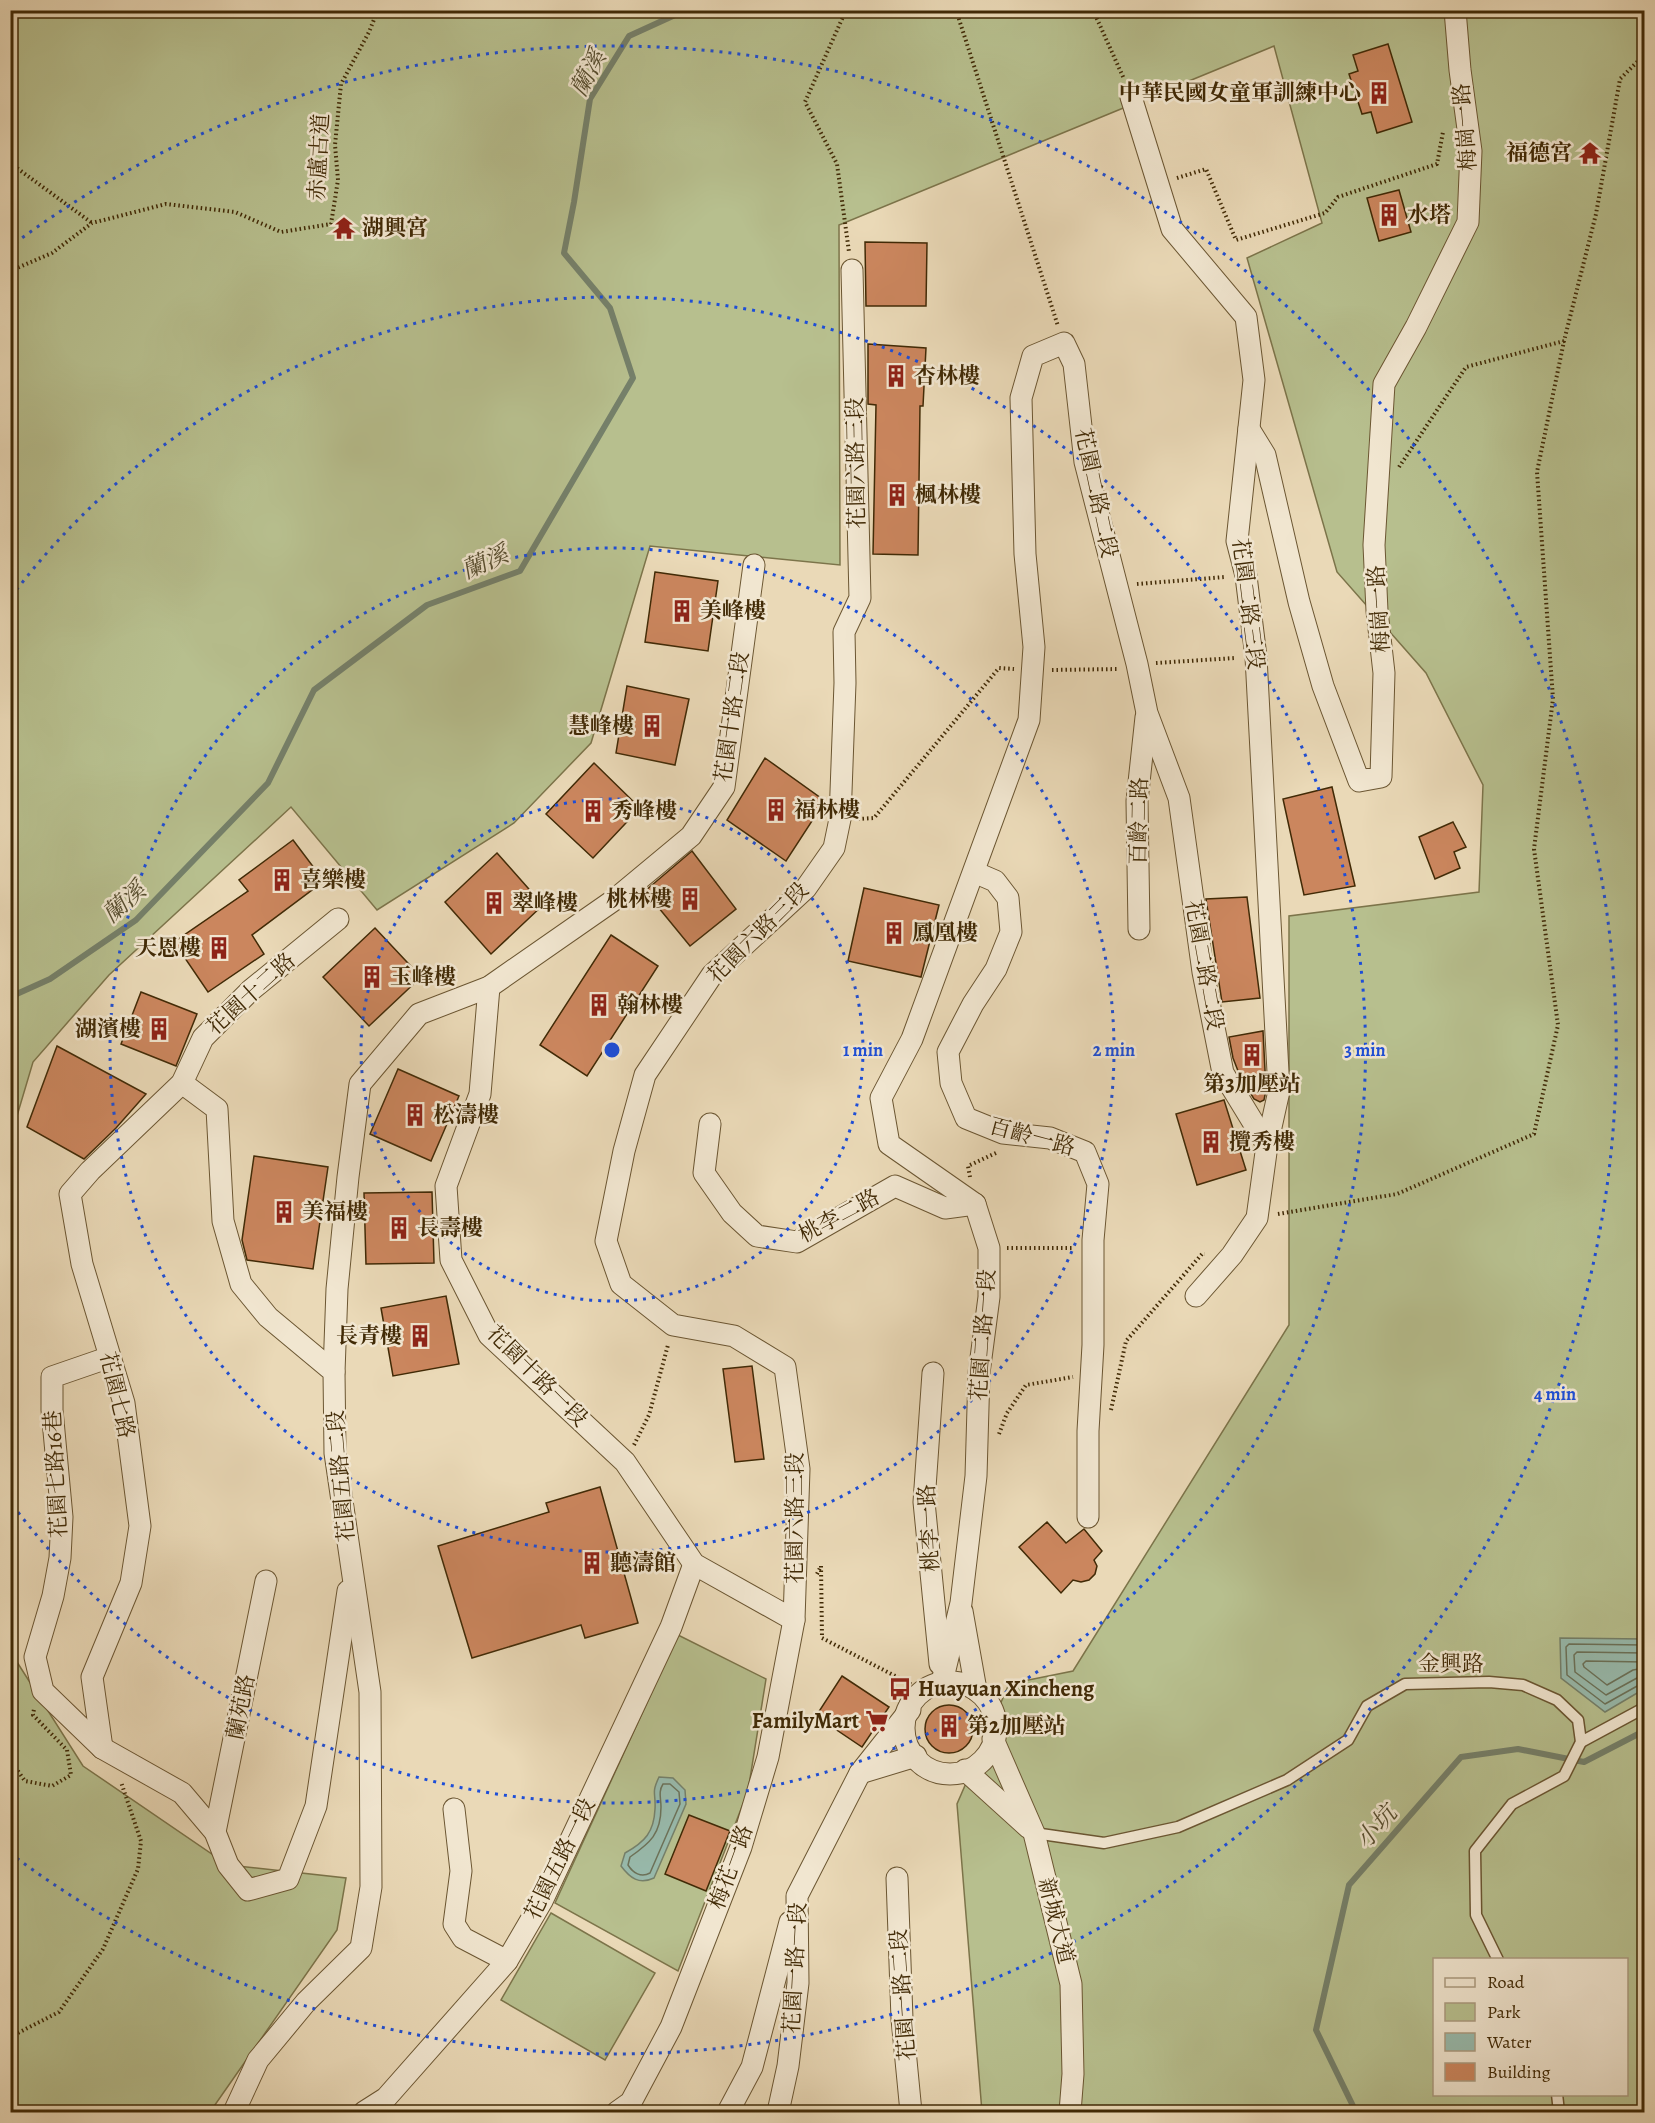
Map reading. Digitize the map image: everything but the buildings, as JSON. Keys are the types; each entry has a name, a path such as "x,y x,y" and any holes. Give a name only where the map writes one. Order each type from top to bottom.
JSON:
{"street":[{"name":"梅崗一路","path":"1249,429 1265,455 1299,602 1323,686 1359,781 1381,777 1384,673 1374,545 1384,384 1416,327 1468,222 1471,151 1455,10"},
{"name":"花園二路三段","path":"1131,97 1172,230 1246,317 1254,380 1237,541 1246,576 1256,657 1280,1091 1267,1145"},
{"name":"花園六路三段","path":"794,1620 799,1469 785,1367 734,1336 673,1325 621,1284 606,1241 624,1151 645,1075 712,975 806,888 834,848 840,819 845,683 844,632 860,598 852,270"},
{"name":"花園二路二段","path":"1064,344 1074,364 1085,462 1138,666 1147,713 1179,798 1203,972 1223,1073 1267,1145"},
{"path":"975,1204 889,1143 881,1098 912,1039 1029,720 1034,647 1025,554 1021,398 1033,356 1064,344"},
{"name":"花園十路二段","path":"334,1372 337,1289 360,1084 419,1014 489,987 614,900 691,836 724,787 754,565"},
{"name":"百齡二路","path":"1139,929 1137,801 1147,713"},
{"name":"百齡一路","path":"974,872 995,880 1008,898 1011,932 996,969 973,1004 948,1052 951,1083 966,1118 1003,1133 1050,1138 1085,1152 1098,1184 1093,1240 1094,1345 1089,1407 1088,1517"},
{"name":"花園十二路","path":"183,1083 203,1038 251,990 338,919"},
{"name":"花園十路一段","path":"489,987 480,1094 446,1186 451,1260 489,1335 625,1462 694,1564"},
{"path":"183,1083 217,1109 223,1221 241,1284 268,1317 334,1372"},
{"name":"花園七路","path":"102,1748 92,1677 130,1582 140,1526 124,1403 82,1264 70,1194 90,1171 183,1083"},
{"name":"桃李二路","path":"710,1124 704,1173 732,1213 757,1236 797,1242 895,1186 945,1208 975,1204"},
{"path":"1196,1296 1232,1255 1257,1218 1267,1145"},
{"name":"花園二路一段","path":"933,1687 961,1603 976,1476 979,1373 989,1297 989,1248 975,1204"},
{"name":"花園七路16巷","path":"102,1748 43,1691 35,1657 53,1596 60,1558 62,1517 52,1410 52,1377 110,1357"},
{"name":"花園五路二段","path":"334,1372 335,1453 351,1570"},
{"name":"桃李一路","path":"933,1373 924,1502 933,1687"},
{"path":"694,1564 794,1620"},
{"name":"花園五路一段","path":"363,2112 386,2098 507,1961 542,1901 632,1711 671,1627 694,1564"},
{"path":"102,1748 182,1792 215,1832 228,1865 248,1890 288,1879 316,1806 351,1570"},
{"path":"234,2112 258,2060 306,2002 361,1948 371,1887 370,1704 351,1570"},
{"name":"蘭苑路","path":"215,1832 266,1581"},
{"path":"961,1603 976,1690"},
{"name":"梅花一路","path":"628,2109 671,2027 741,1847 768,1757 794,1620"},
{"path":"953,1682 965,1684 976,1690 987,1700 994,1712 997,1726 989,1754 979,1764 952,1774 938,1773 925,1767 908,1747 905,1734 904,1721 915,1699 933,1687 953,1682"},
{"name":"花園一路一段","path":"778,2112 788,2066 798,1983 796,1896 860,1773 910,1710"},
{"name":"新城大道","path":"993,1739 1035,1833 1071,1984 1073,2074 1070,2112"},
{"path":"860,1773 916,1756"},
{"path":"965,1770 1035,1833"},
{"path":"454,1809 461,1871 454,1924 462,1938 507,1961"},
{"name":"花園一路二段","path":"897,1878 902,2019 911,2112"},
{"path":"728,2112 752,2067 796,1896"}],"lane":[{"name":"金興路","path":"1035,1833 1104,1843 1178,1827 1287,1780 1348,1740 1367,1706 1405,1684 1489,1682 1523,1685 1557,1701 1578,1720 1581,1742"},
{"path":"1497,1958 1476,1915 1475,1851 1512,1804 1564,1776 1581,1742 1644,1708"},
{"path":"1557,2096 1559,2112"}],"path":[{"name":"赤盧古道","path":"10,271 52,253 93,223 166,204 236,212 281,232 331,224 338,180 335,145 341,84 369,32 375,16 373,10"},
{"path":"846,10 805,102 837,164 852,270"},
{"path":"956,10 1064,344"},
{"path":"1093,10 1131,97"},
{"path":"1257,1218 1397,1194 1534,1134 1558,1025 1534,849 1553,699 1537,472 1564,341 1596,214 1620,79 1644,55"},
{"path":"1159,184 1206,169 1236,240 1325,213 1338,197 1437,164 1443,132"},
{"path":"10,163 93,223"},
{"path":"1396,472 1466,367 1564,341"},
{"path":"1116,586 1246,576"},
{"path":"840,819 874,818 999,668 1032,671 1256,657"},
{"path":"975,1204 969,1166 1000,1151"},
{"path":"1001,1248 1073,1250 1095,1219"},
{"path":"1089,1407 1112,1410 1126,1341 1202,1254 1232,1255"},
{"path":"625,1462 649,1415 673,1325"},
{"path":"998,1437 1007,1413 1026,1385 1091,1376"},
{"path":"817,1575 822,1566 822,1638 933,1687"},
{"path":"10,1760 25,1781 52,1786 71,1775 68,1750 33,1715 34,1704"},
{"path":"10,2037 59,2012 103,1949 138,1869 141,1841 120,1779"}],"green space":[{"path":"11,11 1644,11 1644,2112 982,2112 957,1804 1009,1684 1073,1671 1289,1325 1289,916 1479,892 1483,785 1426,673 1337,572 1247,258 1322,223 1274,46 839,225 840,565 650,546 591,743 514,823 377,910 291,807 109,975 33,1062 11,1136"},
{"path":"678,1635 766,1679 748,1791 678,1971 555,1903"},
{"path":"10,1651 83,1766 228,1865 346,1878 337,1930 210,2112 11,2112"},
{"path":"551,1913 655,1973 605,2060 501,2000"}],"water":[{"path":"1560,1638 1644,1639 1644,1689 1605,1712 1561,1678"},
{"path":"659,1777 673,1778 685,1790 686,1804 654,1878 644,1881 631,1877 621,1866 625,1853 643,1840 653,1824 654,1790"}],"waterway":[{"name":"蘭溪","path":"10,997 50,979 136,920 268,783 314,690 427,605 520,571 633,378 610,308 564,253 590,99 629,36 686,10"},
{"name":"小坑","path":"1356,2112 1316,2030 1349,1885 1461,1757 1518,1749 1584,1762 1644,1731"}],"place":[{"name":"中華民國女童軍訓練中心","path":"1379,93"},
{"name":"福德宮","path":"1590,153"},
{"name":"水塔","path":"1389,215"},
{"name":"湖興宮","path":"344,228"},
{"name":"杏林樓","path":"896,376"},
{"name":"楓林樓","path":"897,495"},
{"name":"美峰樓","path":"682,611"},
{"name":"慧峰樓","path":"652,726"},
{"name":"福林樓","path":"776,810"},
{"name":"秀峰樓","path":"593,811"},
{"name":"喜樂樓","path":"282,880"},
{"name":"桃林樓","path":"690,899"},
{"name":"翠峰樓","path":"494,903"},
{"name":"鳳凰樓","path":"894,933"},
{"name":"天恩樓","path":"219,948"},
{"name":"玉峰樓","path":"372,977"},
{"name":"翰林樓","path":"599,1005"},
{"name":"湖濱樓","path":"159,1029"},
{"name":"第3加壓站","path":"1252,1055"},
{"name":"松濤樓","path":"415,1115"},
{"name":"攬秀樓","path":"1211,1142"},
{"name":"美福樓","path":"284,1212"},
{"name":"長壽樓","path":"399,1228"},
{"name":"長青樓","path":"420,1336"},
{"name":"聽濤館","path":"592,1563"},
{"name":"Huayuan Xincheng","path":"900,1689"},
{"name":"FamilyMart","path":"877,1721"},
{"name":"第2加壓站","path":"949,1726"}]}
